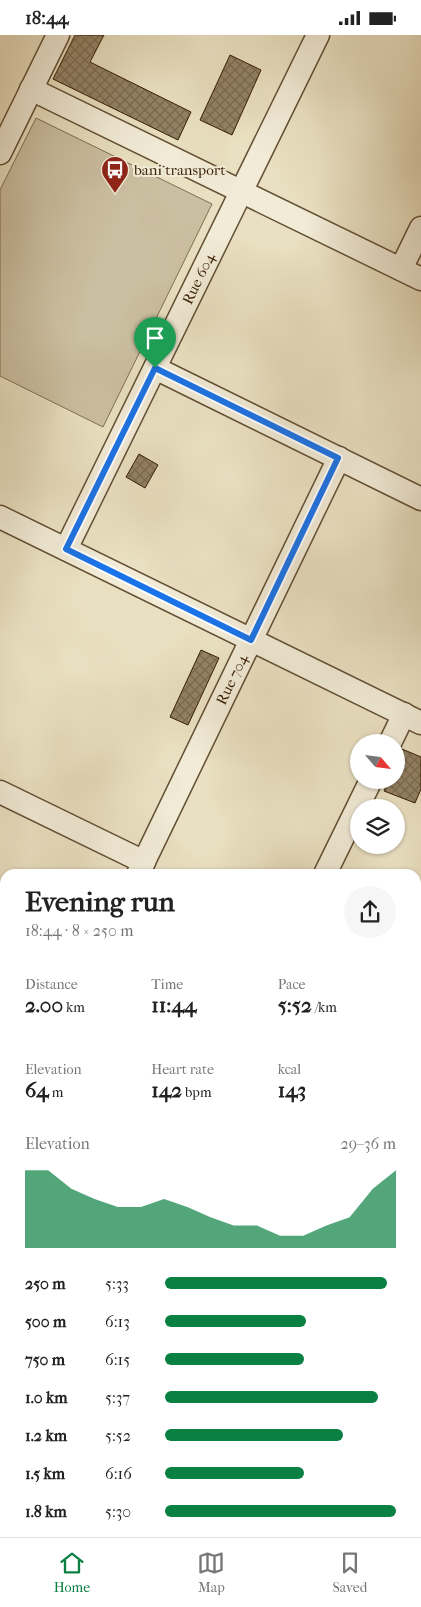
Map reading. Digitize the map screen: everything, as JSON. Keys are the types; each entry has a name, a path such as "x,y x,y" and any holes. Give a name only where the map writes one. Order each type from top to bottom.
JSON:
{"street":[{"path":"0,153 58,35"},
{"name":"Rue 604","path":"66,549 318,35"},
{"path":"31,89 421,279"},
{"path":"401,269 421,228"},
{"path":"155,368 421,499"},
{"name":"Rue 704","path":"141,868 338,458"},
{"path":"0,517 412,718 398,734"},
{"path":"328,869 367,789"},
{"path":"0,792 141,868"}],"shaded area":[{"path":"36,118 212,204 103,427 0,376 0,190"}],"building":[{"path":"75,35 104,35 90,62 191,112 178,140 53,79"},
{"path":"230,55 261,70 232,135 200,120"},
{"path":"139,454 158,465 145,488 126,477"},
{"path":"201,650 219,658 188,725 170,717"},
{"path":"405,750 421,757 421,789 415,803 384,791 385,789 405,789"}],"place":[{"name":"bani transport","path":"115,194"}],"route":[{"path":"155,368 338,458 251,640 66,549 155,368"}]}
